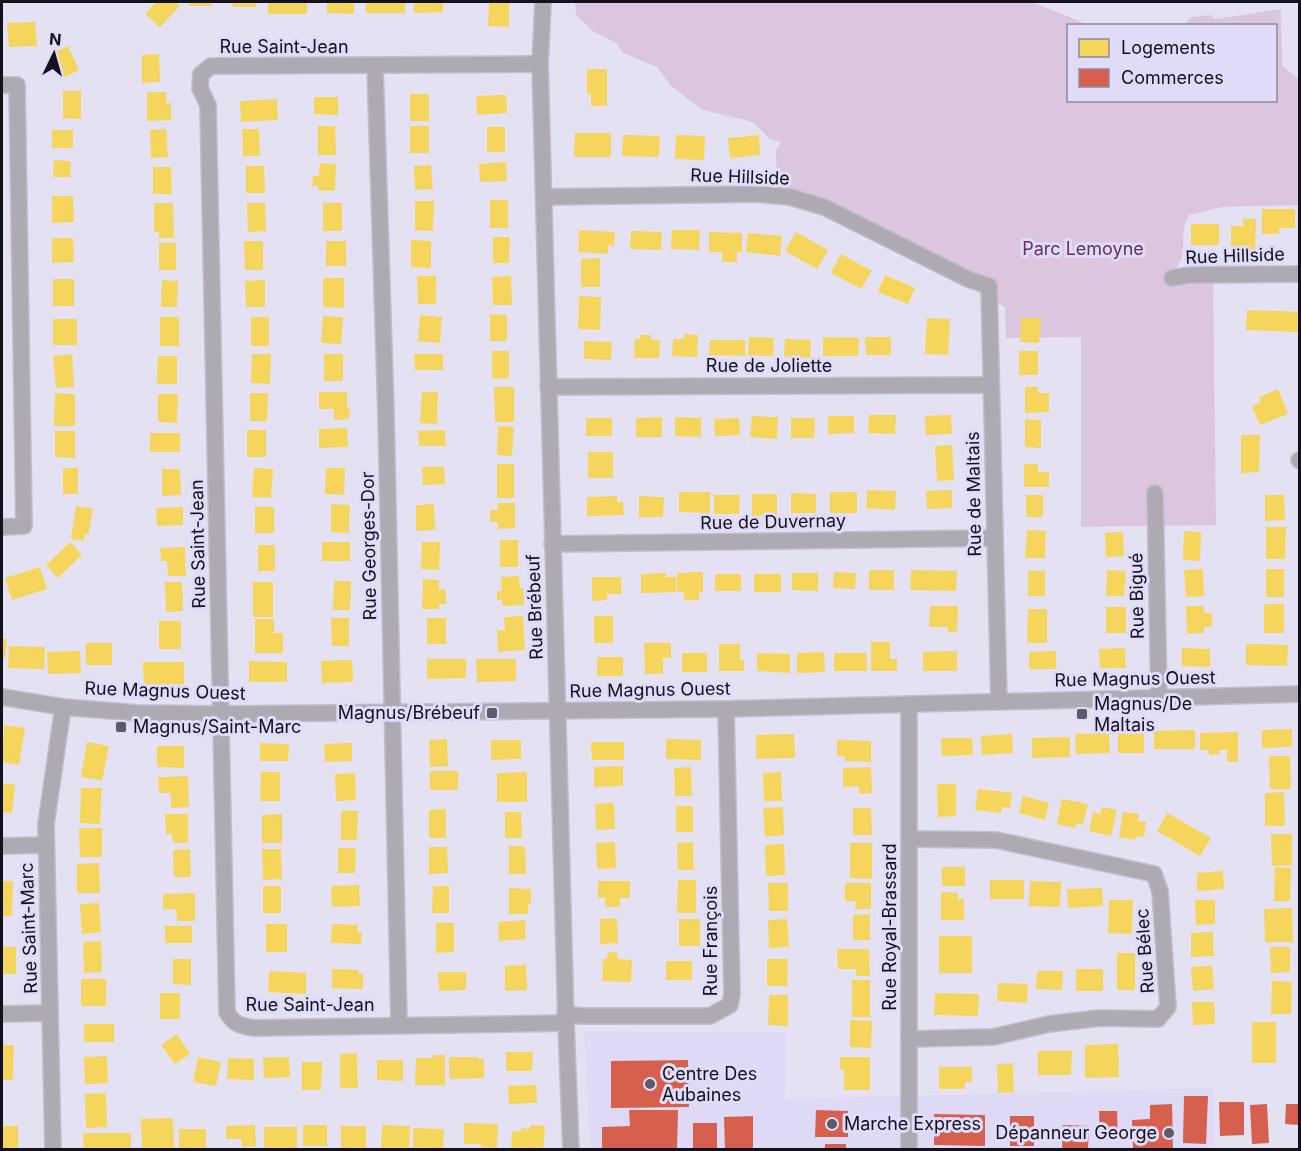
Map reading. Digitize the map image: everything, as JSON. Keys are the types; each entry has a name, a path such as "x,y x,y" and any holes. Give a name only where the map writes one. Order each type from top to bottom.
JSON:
{"street":[{"name":"Rue Brébeuf","path":"543,2 540,64 543,197 571,1149"},
{"name":"Rue Saint-Jean","path":"540,64 211,66 201,74 200,88 208,105 227,1012 231,1020 241,1026 254,1028 566,1018"},
{"name":"Rue Georges-Dor","path":"375,66 386,414 399,1025"},
{"path":"2,84 18,85 24,526 2,527"},
{"name":"Rue Hillside","path":"543,197 758,194 790,196 824,207 968,279 989,286"},
{"name":"Rue Hillside","path":"1172,278 1190,275 1299,274"},
{"name":"Rue de Maltais","path":"989,286 999,702"},
{"name":"Rue de Joliette","path":"548,387 991,385"},
{"name":"Rue Bigué","path":"1155,493 1158,698"},
{"name":"Rue de Duvernay","path":"552,544 995,538"},
{"name":"Rue Magnus Ouest","path":"2,697 63,707 222,714 726,709 1299,694"},
{"name":"Rue Royal-Brassard","path":"909,704 909,1149"},
{"name":"Rue Saint-Marc","path":"53,1149 46,845 47,811 63,707"},
{"name":"Rue François","path":"566,1018 710,1016 730,1005 732,994 726,709"},
{"name":"Rue Bélec","path":"909,1039 993,1038 1049,1024 1100,1018 1158,1019 1168,1007 1160,891 1154,874 996,840 910,839"},
{"path":"2,846 46,845"},
{"path":"2,1014 51,1013"}],"shaded area":[{"path":"584,1031 786,1032 785,1099 1214,1088 1215,1149 590,1149"}],"green space":[{"name":"Parc Lemoyne","path":"575,2 1032,2 1087,24 1067,24 1067,102 1277,102 1277,24 1166,24 1186,23 1192,17 1210,15 1216,19 1281,9 1282,66 1299,79 1299,205 1222,207 1189,215 1184,230 1181,260 1172,272 1213,275 1216,525 1081,527 1081,337 1006,338 1005,307 824,207 777,195 776,150 781,142 770,139 753,122 703,110 671,86 657,67 623,53 616,43 594,32 576,15"}],"building: Logements":[{"path":"156,2 175,2 180,6 160,27 145,14"},
{"path":"189,2 212,2 212,6 189,6"},
{"path":"232,2 256,2 256,7 233,7"},
{"path":"268,2 307,2 307,14 268,14"},
{"path":"327,2 354,2 354,14 327,13"},
{"path":"366,2 405,2 405,13 366,13"},
{"path":"414,2 443,2 443,12 414,13"},
{"path":"489,2 509,2 509,27 488,26"},
{"path":"35,22 37,46 9,47 7,23"},
{"path":"68,46 79,70 60,79 49,55"},
{"path":"159,54 160,82 142,83 142,55"},
{"path":"587,69 607,69 607,106 591,106 591,94 587,94"},
{"path":"63,91 81,91 81,119 63,118"},
{"path":"147,92 166,92 166,103 171,103 171,120 147,121"},
{"path":"410,94 429,94 429,121 410,121"},
{"path":"506,95 507,113 477,115 476,96"},
{"path":"314,97 338,97 338,115 314,114"},
{"path":"277,99 278,120 241,122 240,101"},
{"path":"318,126 335,126 336,155 318,155"},
{"path":"410,126 429,126 429,153 410,153"},
{"path":"487,127 505,127 505,152 487,152"},
{"path":"166,129 168,157 151,158 150,130"},
{"path":"242,129 259,129 260,156 243,156"},
{"path":"52,130 73,130 73,148 52,148"},
{"path":"575,133 611,133 611,157 574,157"},
{"path":"623,135 660,136 659,157 622,156"},
{"path":"676,135 705,136 704,160 675,159"},
{"path":"759,135 760,155 730,158 728,138"},
{"path":"54,160 71,161 70,177 53,177"},
{"path":"506,162 507,181 480,182 479,164"},
{"path":"320,163 336,164 335,191 318,190 318,186 312,186 313,176 319,176"},
{"path":"431,165 433,189 415,190 414,166"},
{"path":"246,166 264,166 265,193 246,193"},
{"path":"153,167 171,167 172,194 153,194"},
{"path":"52,196 73,196 74,222 52,223"},
{"path":"490,200 508,200 508,228 490,228"},
{"path":"415,201 434,201 433,231 415,230"},
{"path":"154,203 173,203 174,238 159,238 159,232 154,232"},
{"path":"247,203 265,203 266,231 248,232"},
{"path":"323,203 342,203 342,231 323,231"},
{"path":"1262,209 1295,209 1295,228 1279,228 1279,234 1262,234"},
{"path":"1243,219 1256,219 1255,251 1231,250 1231,226 1243,226"},
{"path":"1191,224 1219,224 1219,245 1191,245"},
{"path":"579,230 615,232 614,246 608,245 608,254 578,252"},
{"path":"672,230 700,230 699,250 671,249"},
{"path":"631,231 662,232 661,250 630,249"},
{"path":"709,232 742,233 742,252 737,252 737,262 722,262 722,252 709,252"},
{"path":"796,232 828,250 817,269 785,251"},
{"path":"748,233 782,236 780,256 746,252"},
{"path":"493,237 510,237 509,263 493,263"},
{"path":"52,238 73,238 74,262 52,263"},
{"path":"411,240 431,241 431,268 411,267"},
{"path":"244,241 263,241 263,270 245,270"},
{"path":"326,241 346,241 346,266 326,266"},
{"path":"159,243 176,243 176,270 159,270"},
{"path":"841,254 872,271 861,289 831,273"},
{"path":"600,258 600,287 581,287 581,259"},
{"path":"885,275 915,288 908,304 878,292"},
{"path":"417,276 436,276 436,304 418,304"},
{"path":"511,276 512,305 493,305 492,277"},
{"path":"323,278 344,278 344,308 323,307"},
{"path":"53,279 74,279 74,306 53,306"},
{"path":"162,280 178,281 177,307 161,307"},
{"path":"265,280 265,307 246,307 245,281"},
{"path":"579,296 601,297 600,330 578,329"},
{"path":"1247,310 1300,312 1299,332 1246,330"},
{"path":"490,314 507,315 507,341 490,341"},
{"path":"420,315 442,317 440,343 418,341"},
{"path":"323,316 343,317 341,344 321,343"},
{"path":"160,317 179,317 179,346 160,346"},
{"path":"251,317 269,317 269,346 251,346"},
{"path":"927,318 950,319 948,355 925,354"},
{"path":"1021,318 1041,318 1039,343 1020,342"},
{"path":"53,319 77,319 77,345 53,345"},
{"path":"685,334 698,335 697,357 672,356 673,339 684,339"},
{"path":"640,335 651,335 651,340 660,340 659,358 634,358 635,339 640,339"},
{"path":"749,337 774,338 773,356 748,355"},
{"path":"823,337 859,338 858,356 823,356"},
{"path":"865,337 891,337 891,355 866,355"},
{"path":"785,339 811,340 810,358 784,357"},
{"path":"710,340 745,340 745,356 709,355"},
{"path":"584,341 612,342 611,360 584,359"},
{"path":"492,351 509,351 509,378 492,379"},
{"path":"1019,351 1038,351 1038,375 1019,375"},
{"path":"72,354 74,387 56,388 53,356"},
{"path":"252,354 271,354 270,384 251,383"},
{"path":"324,354 343,354 343,381 324,381"},
{"path":"414,354 443,354 443,370 415,370"},
{"path":"158,356 177,356 177,384 157,384"},
{"path":"494,387 514,387 514,422 495,422"},
{"path":"1025,387 1038,387 1038,393 1049,393 1049,412 1025,413"},
{"path":"1278,389 1288,414 1260,425 1252,406 1261,402 1259,397"},
{"path":"319,392 347,392 349,419 334,420 334,409 319,409"},
{"path":"422,392 438,392 437,424 420,423"},
{"path":"55,393 75,394 75,426 54,426"},
{"path":"250,393 268,393 267,421 250,421"},
{"path":"158,394 178,394 177,423 158,422"},
{"path":"869,415 896,415 895,434 868,433"},
{"path":"951,415 952,434 926,435 925,416"},
{"path":"752,416 778,417 777,439 750,437"},
{"path":"828,416 854,416 854,433 828,434"},
{"path":"662,417 662,437 636,437 636,418"},
{"path":"675,417 701,418 701,437 675,436"},
{"path":"586,418 612,418 612,436 586,436"},
{"path":"739,418 740,435 715,436 714,419"},
{"path":"791,418 815,418 814,438 791,438"},
{"path":"1025,419 1041,420 1041,448 1025,447"},
{"path":"498,426 514,427 512,456 497,455"},
{"path":"347,428 348,447 319,448 319,429"},
{"path":"247,430 266,430 266,457 247,457"},
{"path":"445,430 446,446 419,446 418,431"},
{"path":"55,431 75,431 75,458 55,457"},
{"path":"150,433 180,433 180,452 150,452"},
{"path":"1241,435 1260,435 1259,472 1241,473"},
{"path":"952,445 954,480 937,481 935,446"},
{"path":"588,452 613,452 613,478 588,478"},
{"path":"497,464 514,464 514,498 497,498"},
{"path":"1024,464 1038,464 1038,472 1049,472 1049,487 1024,487"},
{"path":"422,467 444,467 445,484 423,485"},
{"path":"63,468 78,468 78,494 63,494"},
{"path":"254,468 273,469 271,498 252,497"},
{"path":"326,468 345,468 344,495 325,494"},
{"path":"162,469 180,469 181,495 162,496"},
{"path":"867,490 896,491 895,510 866,508"},
{"path":"952,490 952,508 927,509 926,491"},
{"path":"679,492 710,492 710,513 679,512"},
{"path":"830,492 857,492 857,513 830,513"},
{"path":"791,493 816,494 816,513 791,513"},
{"path":"752,494 777,494 777,516 752,516"},
{"path":"714,495 740,495 739,514 714,514"},
{"path":"1026,495 1043,495 1043,517 1026,517"},
{"path":"1265,495 1284,495 1285,520 1265,521"},
{"path":"617,496 617,502 623,502 624,515 587,516 587,497"},
{"path":"639,496 664,497 663,517 639,517"},
{"path":"498,503 515,503 515,528 498,529 498,522 490,522 490,510 498,510"},
{"path":"331,504 350,505 349,533 331,532"},
{"path":"434,504 435,530 416,531 416,505"},
{"path":"76,506 93,509 88,535 85,534 84,541 71,539"},
{"path":"183,507 183,525 157,526 156,508"},
{"path":"255,507 274,507 274,533 255,533"},
{"path":"1266,527 1286,527 1285,559 1266,559"},
{"path":"1027,530 1046,531 1045,558 1025,558"},
{"path":"1184,531 1201,532 1200,561 1183,560"},
{"path":"1123,532 1124,556 1106,557 1105,533"},
{"path":"500,540 518,540 518,567 500,567"},
{"path":"70,542 82,555 58,578 46,565"},
{"path":"322,542 350,542 350,561 322,561"},
{"path":"422,542 440,542 439,570 421,569"},
{"path":"258,545 275,545 275,571 258,571"},
{"path":"185,547 186,576 168,576 167,561 161,561 160,548"},
{"path":"40,567 47,589 12,600 5,578"},
{"path":"1203,569 1204,596 1186,597 1184,570"},
{"path":"1266,569 1284,569 1284,597 1266,597"},
{"path":"869,570 894,570 894,590 869,590"},
{"path":"911,570 957,571 956,591 910,590"},
{"path":"1107,570 1126,571 1124,596 1106,596"},
{"path":"1028,571 1045,571 1045,596 1028,596"},
{"path":"703,572 703,592 699,592 699,600 684,600 684,592 677,592 677,573"},
{"path":"834,572 856,573 855,589 833,588"},
{"path":"666,573 666,577 676,577 676,592 641,593 641,574"},
{"path":"792,573 818,573 818,591 792,590"},
{"path":"715,574 741,574 741,591 715,591"},
{"path":"754,574 781,574 781,592 754,592"},
{"path":"519,576 520,588 523,588 524,605 502,606 502,600 497,600 497,591 502,591 501,577"},
{"path":"592,577 621,577 622,594 607,594 607,600 592,601"},
{"path":"423,579 439,580 439,589 446,590 446,604 439,604 439,609 422,609"},
{"path":"334,581 351,581 350,610 333,610"},
{"path":"165,582 182,582 183,611 166,612"},
{"path":"253,582 273,582 273,617 253,617"},
{"path":"1264,604 1284,604 1284,633 1264,633"},
{"path":"930,606 958,606 957,632 948,632 948,627 929,627"},
{"path":"1186,606 1203,606 1204,613 1212,613 1212,627 1204,627 1204,633 1187,634"},
{"path":"1106,607 1126,607 1126,633 1106,633"},
{"path":"1028,609 1047,609 1047,643 1027,643"},
{"path":"523,616 525,650 498,652 497,630 505,630 504,617"},
{"path":"594,616 613,616 613,643 594,643"},
{"path":"331,618 349,618 349,646 332,646"},
{"path":"427,618 446,618 446,644 427,644"},
{"path":"255,619 274,619 274,633 283,633 283,653 255,653"},
{"path":"159,621 181,621 181,649 159,649"},
{"path":"2,639 7,639 5,658 2,658"},
{"path":"871,642 890,642 890,659 897,659 897,671 871,671"},
{"path":"86,643 112,643 112,665 86,665"},
{"path":"644,643 671,643 671,658 663,658 663,674 645,674"},
{"path":"719,644 740,644 740,660 744,660 744,671 719,671"},
{"path":"1246,644 1288,645 1287,666 1246,665"},
{"path":"9,646 45,647 44,669 8,668"},
{"path":"1125,648 1126,668 1100,668 1099,649"},
{"path":"1182,648 1210,649 1210,667 1182,666"},
{"path":"80,651 81,673 48,674 47,652"},
{"path":"957,651 957,671 923,671 923,652"},
{"path":"1056,651 1056,669 1029,669 1029,652"},
{"path":"824,652 825,672 797,673 797,653"},
{"path":"682,653 707,653 707,672 682,672"},
{"path":"757,653 790,654 790,673 757,671"},
{"path":"834,653 867,653 867,671 834,671"},
{"path":"597,657 623,657 623,676 597,676"},
{"path":"427,659 466,659 466,678 427,679"},
{"path":"476,659 516,659 516,681 477,682"},
{"path":"352,660 353,682 322,683 321,661"},
{"path":"249,661 287,662 287,682 249,682"},
{"path":"143,662 184,662 184,684 144,685"},
{"path":"4,725 25,728 19,765 2,762"},
{"path":"1292,729 1292,747 1262,748 1262,730"},
{"path":"1195,730 1195,749 1154,749 1154,731"},
{"path":"1238,732 1238,762 1227,762 1227,750 1219,750 1219,754 1209,755 1209,750 1200,750 1200,733"},
{"path":"1109,733 1110,753 1076,754 1075,734"},
{"path":"1144,733 1144,753 1118,753 1118,734"},
{"path":"794,734 795,758 756,759 756,735"},
{"path":"1012,734 1013,753 982,755 981,736"},
{"path":"1070,737 1070,757 1032,758 1032,738"},
{"path":"941,738 972,738 973,755 942,756"},
{"path":"447,739 448,766 430,767 429,740"},
{"path":"666,739 701,740 701,760 666,759"},
{"path":"491,740 521,740 521,759 491,760"},
{"path":"837,740 871,741 871,762 845,761 845,756 837,756"},
{"path":"87,742 109,746 102,781 81,777"},
{"path":"591,742 624,742 624,760 592,760"},
{"path":"260,743 289,744 288,761 260,761"},
{"path":"352,743 352,761 325,762 324,744"},
{"path":"157,746 184,746 184,768 157,767"},
{"path":"1269,756 1290,756 1291,789 1270,789"},
{"path":"623,766 623,786 594,787 594,767"},
{"path":"691,767 692,796 675,796 674,768"},
{"path":"871,767 872,793 859,794 859,786 843,787 843,768"},
{"path":"430,771 458,771 458,790 430,790"},
{"path":"261,772 280,772 280,801 260,801"},
{"path":"527,772 527,802 497,802 497,773"},
{"path":"781,772 782,801 764,801 763,773"},
{"path":"355,773 356,800 336,801 335,774"},
{"path":"188,776 189,807 171,808 171,793 159,793 158,777"},
{"path":"2,783 15,785 12,813 2,812"},
{"path":"937,784 956,784 956,816 938,817"},
{"path":"81,788 102,788 100,824 80,823"},
{"path":"978,789 1012,793 1010,808 1002,807 1001,813 975,810"},
{"path":"1284,792 1285,826 1265,826 1265,793"},
{"path":"1023,796 1049,803 1045,820 1019,813"},
{"path":"1062,799 1088,804 1083,825 1076,823 1075,828 1057,824"},
{"path":"614,803 615,829 596,830 595,804"},
{"path":"676,806 693,806 693,832 676,832"},
{"path":"783,807 784,835 765,837 763,808"},
{"path":"1102,807 1117,810 1111,836 1089,831 1093,812 1100,814"},
{"path":"853,808 871,808 872,835 853,835"},
{"path":"446,809 446,838 429,838 429,810"},
{"path":"341,811 358,811 357,840 341,840"},
{"path":"505,812 521,812 522,838 505,838"},
{"path":"1123,812 1139,814 1138,821 1146,822 1144,837 1136,836 1135,840 1119,837"},
{"path":"1167,813 1211,838 1200,856 1157,831"},
{"path":"165,814 188,814 188,843 173,843 172,834 166,834"},
{"path":"282,814 282,843 262,843 262,815"},
{"path":"79,828 102,828 102,857 80,857"},
{"path":"1271,834 1292,834 1292,865 1272,866"},
{"path":"615,842 616,868 597,869 596,843"},
{"path":"693,842 694,870 678,870 677,843"},
{"path":"850,843 872,843 872,879 850,878"},
{"path":"784,844 785,875 766,876 765,845"},
{"path":"509,846 525,846 526,874 509,874"},
{"path":"429,847 447,847 448,873 429,874"},
{"path":"338,848 356,848 355,873 338,873"},
{"path":"190,849 191,877 174,877 173,850"},
{"path":"262,849 281,849 282,879 263,880"},
{"path":"99,863 100,893 77,893 77,864"},
{"path":"942,867 965,867 965,886 942,886"},
{"path":"1275,867 1291,868 1290,901 1274,901"},
{"path":"1223,871 1224,889 1197,891 1197,873"},
{"path":"678,880 696,880 696,913 677,913"},
{"path":"990,880 1024,880 1024,899 990,899"},
{"path":"2,881 13,881 12,916 2,916"},
{"path":"598,881 630,881 630,898 620,898 620,907 605,907 605,897 598,898"},
{"path":"1030,881 1061,882 1060,907 1029,906"},
{"path":"768,883 788,883 788,911 769,911"},
{"path":"845,883 871,883 871,909 855,909 856,901 845,901"},
{"path":"359,885 360,906 332,907 331,886"},
{"path":"263,886 281,886 281,913 263,913"},
{"path":"433,886 449,886 449,913 432,913"},
{"path":"509,888 531,889 528,914 509,914"},
{"path":"1102,888 1103,906 1068,908 1067,889"},
{"path":"941,892 958,893 958,899 964,899 964,920 941,920"},
{"path":"195,893 195,921 177,921 176,909 163,909 163,894"},
{"path":"1109,900 1133,900 1132,934 1108,933"},
{"path":"1195,900 1215,900 1215,924 1196,925"},
{"path":"99,903 101,932 82,934 80,904"},
{"path":"1292,908 1293,942 1265,942 1264,909"},
{"path":"870,914 870,940 853,940 853,915"},
{"path":"617,918 618,943 600,944 600,919"},
{"path":"679,919 700,919 700,946 679,946"},
{"path":"787,919 789,947 769,948 768,920"},
{"path":"525,920 526,939 499,941 498,922"},
{"path":"436,923 454,923 454,952 436,953"},
{"path":"266,924 287,924 287,952 266,952"},
{"path":"332,924 358,925 358,933 362,933 361,944 331,943"},
{"path":"165,926 192,926 192,943 165,943"},
{"path":"1213,932 1214,956 1191,957 1191,933"},
{"path":"939,936 972,936 972,973 939,973"},
{"path":"101,941 102,972 84,973 83,942"},
{"path":"2,947 16,947 16,974 2,974"},
{"path":"1270,947 1290,947 1290,972 1271,973"},
{"path":"837,949 869,949 870,976 856,976 856,969 838,969"},
{"path":"608,952 618,953 617,959 632,960 631,982 602,981 603,959 607,959"},
{"path":"1117,953 1135,953 1135,990 1117,990"},
{"path":"173,959 191,959 191,985 173,984"},
{"path":"767,959 788,959 787,986 767,986"},
{"path":"666,961 692,961 692,980 666,980"},
{"path":"526,965 527,990 505,991 505,966"},
{"path":"1212,966 1214,989 1193,991 1191,967"},
{"path":"332,969 358,970 358,973 363,973 363,989 332,988"},
{"path":"1076,969 1103,969 1103,991 1076,991"},
{"path":"269,971 306,973 306,994 268,992"},
{"path":"1037,971 1063,971 1062,990 1036,989"},
{"path":"438,972 466,972 466,990 439,991"},
{"path":"81,979 106,979 106,1006 81,1006"},
{"path":"852,980 870,980 870,1017 852,1017"},
{"path":"1272,981 1292,982 1291,1014 1271,1014"},
{"path":"998,983 1028,984 1027,1003 997,1001"},
{"path":"160,993 180,993 180,1019 160,1019"},
{"path":"935,993 979,994 978,1016 934,1015"},
{"path":"769,995 788,995 788,1026 768,1025"},
{"path":"1192,1002 1214,1002 1215,1024 1193,1025"},
{"path":"850,1020 872,1021 871,1048 850,1047"},
{"path":"1252,1022 1276,1022 1276,1063 1252,1063"},
{"path":"84,1024 114,1024 114,1042 84,1042"},
{"path":"177,1034 190,1054 175,1064 161,1045"},
{"path":"1118,1044 1119,1077 1085,1078 1085,1045"},
{"path":"2,1045 14,1045 13,1080 2,1080"},
{"path":"1038,1051 1072,1051 1071,1075 1038,1075"},
{"path":"506,1052 533,1052 532,1071 506,1071"},
{"path":"357,1053 358,1088 340,1088 340,1054"},
{"path":"433,1055 445,1055 445,1085 415,1085 416,1058 433,1058"},
{"path":"107,1056 108,1083 85,1084 84,1057"},
{"path":"198,1057 221,1062 216,1086 193,1082"},
{"path":"289,1057 290,1077 264,1078 263,1058"},
{"path":"449,1057 484,1059 484,1078 450,1079"},
{"path":"840,1057 870,1057 870,1090 844,1090 844,1069 840,1069"},
{"path":"228,1058 254,1059 254,1080 227,1079"},
{"path":"377,1060 403,1060 403,1081 377,1080"},
{"path":"302,1062 322,1062 321,1090 302,1090"},
{"path":"1013,1063 1014,1092 998,1093 997,1064"},
{"path":"939,1067 972,1067 972,1082 965,1082 965,1089 939,1089"},
{"path":"536,1085 537,1103 509,1104 508,1086"},
{"path":"106,1093 107,1127 86,1128 85,1094"},
{"path":"173,1118 174,1148 142,1149 141,1119"},
{"path":"464,1123 498,1124 497,1148 481,1147 481,1144 464,1144"},
{"path":"255,1125 256,1146 242,1147 241,1139 226,1139 226,1126"},
{"path":"303,1125 327,1125 327,1146 303,1146"},
{"path":"382,1125 410,1126 409,1150 381,1149"},
{"path":"530,1125 545,1126 543,1150 511,1150 512,1131 521,1132 521,1128 530,1129"},
{"path":"2,1126 18,1126 18,1150 2,1150"},
{"path":"341,1126 366,1126 366,1150 341,1150"},
{"path":"264,1127 297,1127 297,1150 264,1150"},
{"path":"413,1128 444,1129 443,1149 413,1148"},
{"path":"179,1129 206,1129 206,1148 179,1148"},
{"path":"83,1133 131,1133 131,1150 84,1150"}],"building: Commerces":[{"name":"Centre Des Aubaines","path":"688,1060 689,1107 611,1108 611,1061"},
{"path":"1184,1096 1208,1096 1206,1144 1183,1143"},
{"path":"1219,1102 1244,1102 1244,1135 1220,1136"},
{"path":"1172,1104 1173,1149 1133,1150 1132,1120 1150,1119 1150,1105"},
{"path":"1267,1104 1269,1143 1252,1144 1250,1105"},
{"path":"1286,1104 1300,1104 1300,1125 1285,1124"},
{"path":"629,1110 678,1110 677,1150 602,1150 602,1127 630,1126"},
{"name":"Marche Express","path":"816,1110 848,1111 848,1137 815,1137"},
{"path":"1099,1111 1117,1111 1118,1139 1100,1139"},
{"path":"934,1114 985,1115 985,1146 934,1145"},
{"path":"753,1116 753,1150 725,1150 724,1117"},
{"path":"1010,1116 1034,1116 1034,1146 1010,1146"},
{"path":"693,1123 717,1123 717,1150 693,1150"},
{"path":"1063,1125 1089,1126 1088,1150 1062,1150"},
{"path":"825,1144 846,1144 846,1150 825,1150"}],"place":[{"name":"Magnus/Brébeuf","path":"492,713"},
{"name":"Magnus/De Maltais","path":"1082,714"},
{"name":"Magnus/Saint-Marc","path":"121,727"},
{"name":"Centre Des Aubaines","path":"650,1084"},
{"name":"Marche Express","path":"832,1124"},
{"name":"Dépanneur George","path":"1169,1133"}]}
